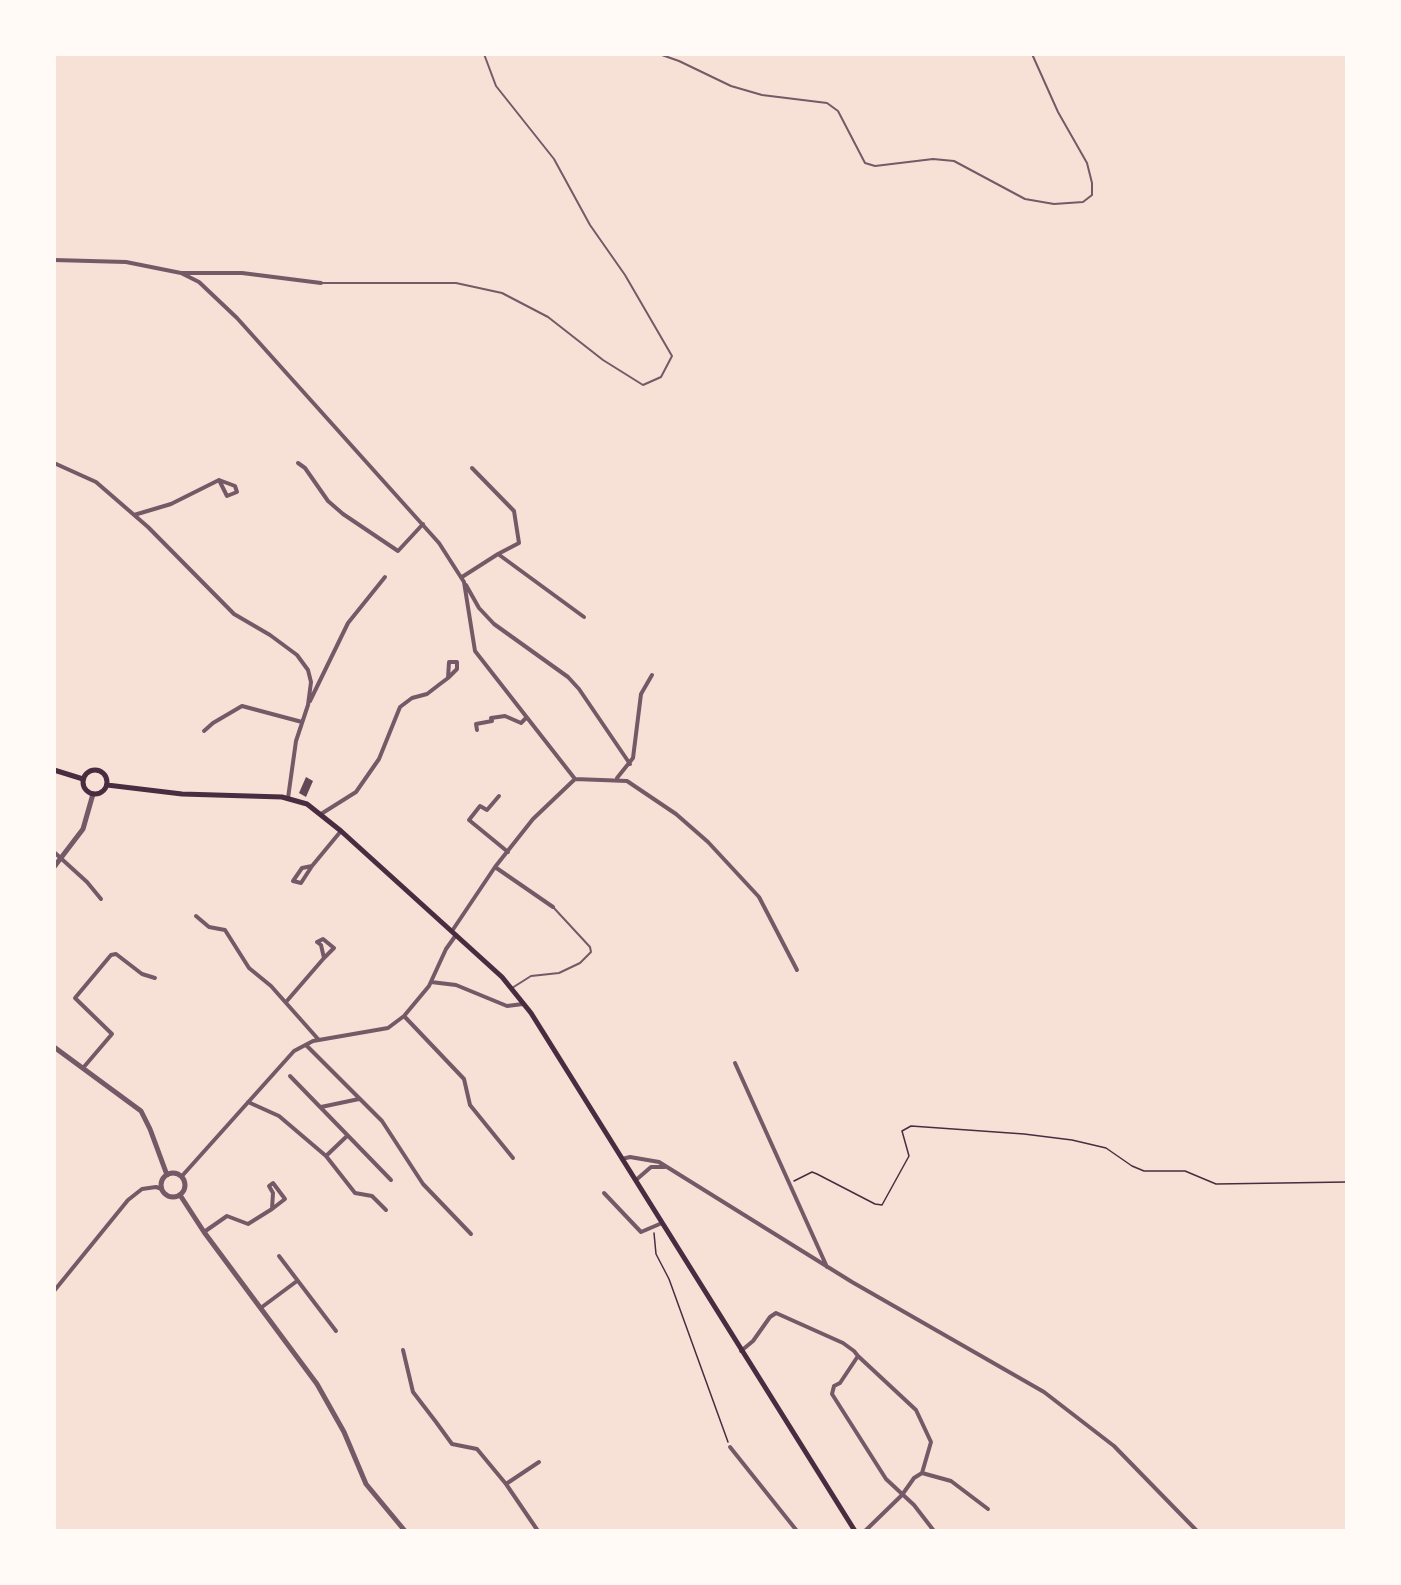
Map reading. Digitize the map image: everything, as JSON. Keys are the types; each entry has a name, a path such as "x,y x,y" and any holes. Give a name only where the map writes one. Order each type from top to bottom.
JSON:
{"main road":[{"path":"54,770 83,779"},
{"path":"91,771 98,771 105,775 107,785 100,794 93,794 86,790 83,779 91,771"},
{"path":"107,785 182,794 288,798 307,804 341,831 512,988 524,1003 855,1531"}],"street":[{"path":"54,260 126,262 181,273 242,273 321,283"},
{"path":"181,273 199,282 231,312 423,524 463,579 479,608 494,624 568,678 579,689 630,764"},
{"path":"54,463 96,482 134,515 234,614 270,635 297,655 308,670 311,682 308,705"},
{"path":"298,463 305,468 328,501 398,551 423,524"},
{"path":"463,579 498,554 519,543 514,511 472,468"},
{"path":"134,515 171,504 219,480 235,486 237,492 227,496 219,480"},
{"path":"498,554 584,617"},
{"path":"288,798 292,757 308,705 348,623 385,577"},
{"path":"463,579 475,651 575,779"},
{"path":"617,779 630,764 641,694 652,675"},
{"path":"321,814 356,792 379,759 400,706 412,698 427,694 448,678"},
{"path":"204,731 242,706 277,713 302,722"},
{"path":"477,730 476,724 492,721 491,718 504,716 521,723 526,718"},
{"path":"182,1176 294,1051 319,1040 388,1028 404,1017 431,982 454,933 495,867 533,819 575,779 617,779 648,793 708,842 759,897 797,970"},
{"path":"54,867 83,829 93,794"},
{"path":"499,796 487,810 480,806 469,820 508,852"},
{"path":"312,866 302,868 293,881 301,883 341,831"},
{"path":"54,852 101,899"},
{"path":"495,867 553,907"},
{"path":"196,916 209,927 225,930 249,968 286,1002 319,1040"},
{"path":"286,1002 334,948 323,939 316,942 321,945 324,958"},
{"path":"83,1068 112,1034 75,998 111,955 120,955 142,974 155,978"},
{"path":"431,982 446,983 467,989 507,1006 524,1003"},
{"path":"404,1017 464,1079 470,1105 513,1158"},
{"path":"306,1045 382,1121 423,1184 471,1234"},
{"path":"54,1047 141,1111 150,1129 166,1175"},
{"path":"735,1063 827,1267"},
{"path":"290,1076 391,1180"},
{"path":"320,1108 359,1099"},
{"path":"248,1102 279,1116 326,1156 355,1192 372,1196 386,1210"},
{"path":"326,1156 347,1136"},
{"path":"622,1159 646,1158 666,1167 827,1267 1044,1392 1114,1446 1197,1531"},
{"path":"635,1180 651,1167 666,1167"},
{"path":"162,1189 161,1184 166,1175 172,1173 182,1176"},
{"path":"54,1291 128,1200 142,1189 156,1187 162,1189 170,1197 180,1195 186,1186 182,1176"},
{"path":"204,1232 227,1216 248,1224 272,1209 285,1199 273,1183 269,1186 273,1193 272,1209"},
{"path":"604,1193 641,1232 662,1223"},
{"path":"180,1195 204,1232 304,1364 332,1408 370,1491 405,1531"},
{"path":"279,1256 336,1331"},
{"path":"262,1307 297,1281"},
{"path":"741,1351 753,1341 770,1317 776,1313 843,1343 916,1410 931,1442 922,1473 914,1478 902,1495 865,1531"},
{"path":"403,1350 414,1392 457,1446 477,1449 506,1484 538,1531"},
{"path":"858,1356 840,1383 834,1386 832,1394 886,1479 934,1531"},
{"path":"730,1447 797,1531"},
{"path":"506,1484 539,1462"},
{"path":"922,1473 951,1481 988,1509"}],"lane":[{"path":"321,283 456,283 502,293 548,317 603,360 643,385 662,377 672,356 625,275 590,225 554,159 496,86 484,54"},
{"path":"660,54 731,86 762,96 827,103 838,111 865,163 875,166 933,159 954,161 1025,199 1054,204 1083,202 1092,195 1092,183 1087,164 1058,112 1032,54"},
{"path":"512,988 531,976 560,973 580,963 591,952 590,947 553,907"}],"path":[{"path":"791,1183 812,1172 875,1204 882,1205 909,1156 902,1131 911,1126 1024,1134 1072,1140 1113,1151 1132,1166 1144,1171 1185,1171 1216,1184 1347,1182"},
{"path":"654,1226 656,1254 672,1287 730,1447"}],"building":[{"path":"306,777 313,781 306,797 299,793"}]}
